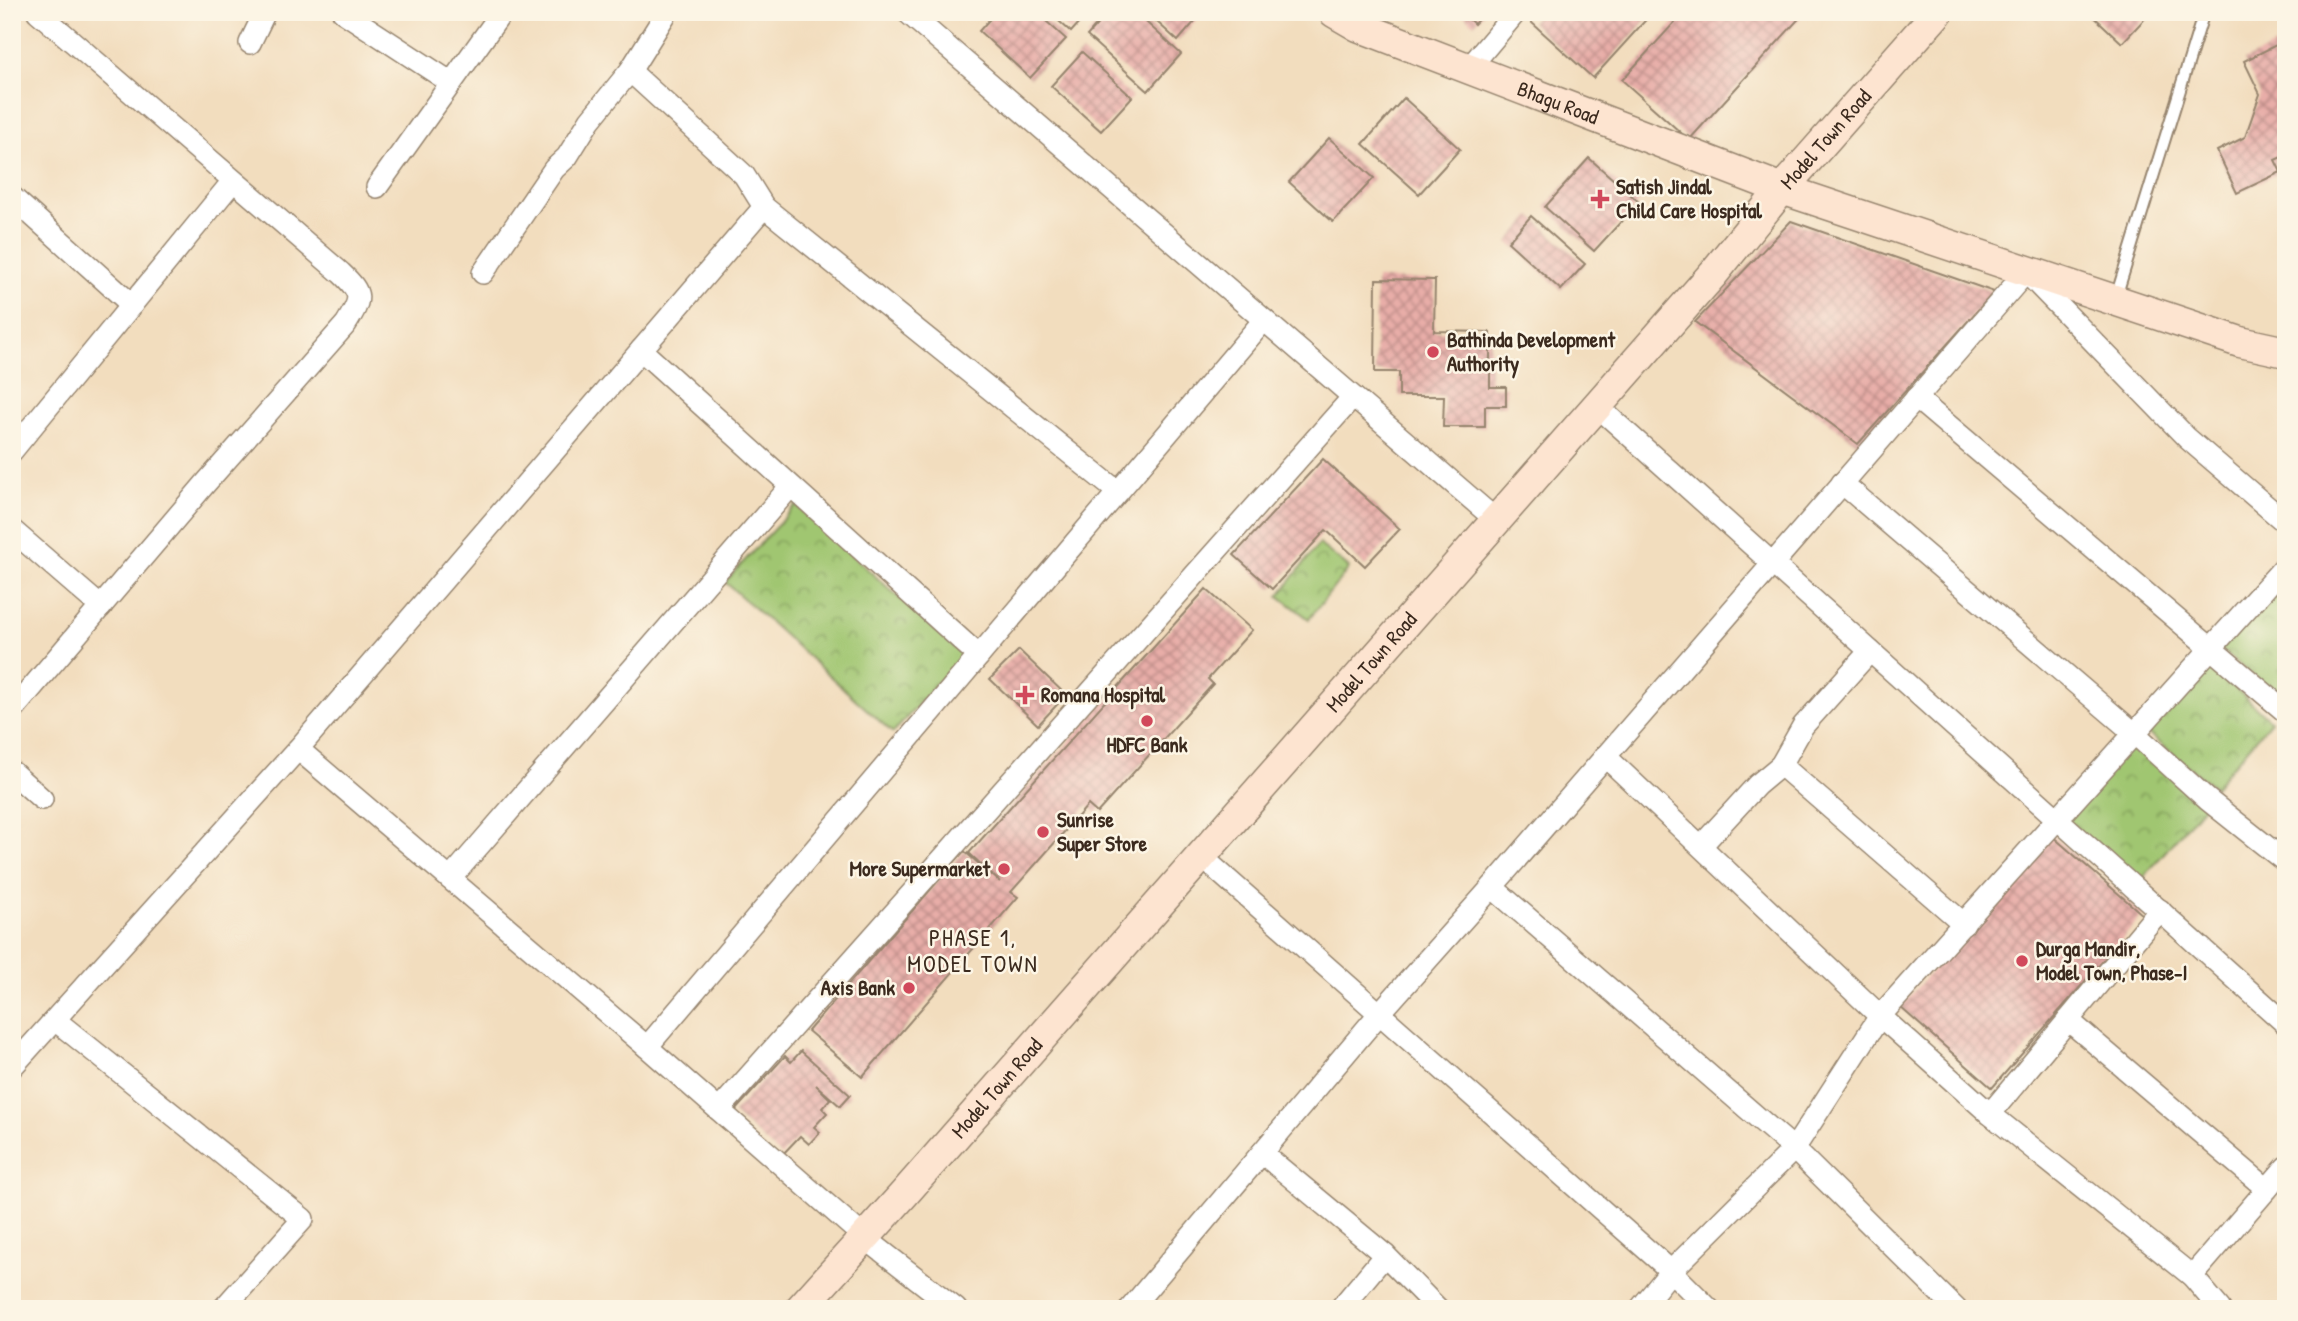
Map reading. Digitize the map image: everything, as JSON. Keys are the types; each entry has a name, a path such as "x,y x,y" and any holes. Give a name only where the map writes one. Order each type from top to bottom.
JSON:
{"main road":[{"name":"Bhagu Road","path":"1334,12 1358,26 1782,189 2240,342 2286,352"},
{"name":"Model Town Road","path":"800,1309 1713,274 1782,189 1938,12"}],"street":[{"path":"12,711 346,324 357,306 359,295 355,286 38,12"},
{"path":"250,43 265,12"},
{"path":"343,12 450,82"},
{"path":"377,187 502,12"},
{"path":"483,273 554,169 567,157 590,120 630,71 667,12"},
{"path":"907,12 1496,520"},
{"path":"1469,68 1516,12"},
{"path":"630,71 744,175 764,207 1118,492"},
{"path":"12,451 233,181"},
{"path":"12,197 132,305"},
{"path":"12,1067 298,748 764,207"},
{"path":"1130,1309 1379,1014 2026,271 2187,438 2286,523"},
{"path":"647,1047 1264,320"},
{"path":"641,350 979,656"},
{"path":"719,1110 1353,397"},
{"path":"1916,398 2286,712"},
{"path":"1597,406 2286,1024"},
{"path":"1842,483 2134,733 2208,800 2286,862"},
{"path":"450,879 790,487"},
{"path":"12,530 101,607"},
{"path":"1640,1309 1671,1271 1794,1149 1880,1016 2286,565"},
{"path":"1701,846 1757,785 1781,765 1802,726 1870,651"},
{"path":"298,748 865,1237 956,1309"},
{"path":"1605,756 1880,1016 1990,1114 2192,1276 2220,1309"},
{"path":"1781,765 1964,924"},
{"path":"12,772 42,799"},
{"path":"1201,856 1671,1271 1709,1309"},
{"path":"1492,887 1794,1149 1956,1309"},
{"path":"1990,1114 2160,910"},
{"path":"55,1020 303,1219 223,1309"},
{"path":"2068,1020 2267,1189"},
{"path":"1262,1153 1385,1255 1438,1309"},
{"path":"2192,1276 2286,1167"},
{"path":"1340,1309 1385,1255"}],"lane":[{"path":"2115,301 2204,12"}],"green space":[{"path":"796,505 963,655 893,733 725,582"},
{"path":"1319,544 1349,568 1309,619 1279,596"},
{"path":"2286,577 2286,702 2220,649"},
{"path":"2207,662 2271,721 2214,787 2146,732"},
{"path":"2134,733 2208,800 2135,888 2055,822"}],"building":[{"path":"996,12 1036,12 1066,39 1030,78 979,31"},
{"path":"1049,12 1089,12 1071,32"},
{"path":"1108,12 1135,12 1181,54 1148,91 1087,36"},
{"path":"1146,12 1203,12 1178,41"},
{"path":"1461,12 1485,12 1474,24"},
{"path":"1540,12 1653,12 1593,78 1531,22"},
{"path":"1684,12 1805,12 1689,140 1622,80"},
{"path":"2089,12 2151,12 2122,43"},
{"path":"2286,40 2286,117 2282,119 2280,127 2286,138 2286,155 2275,160 2281,172 2237,193 2217,151 2245,137 2260,94 2244,61"},
{"path":"1082,52 1132,97 1101,131 1051,86"},
{"path":"1404,98 1460,149 1419,194 1363,144"},
{"path":"1329,138 1374,178 1333,222 1289,182"},
{"path":"1589,158 1639,202 1594,251 1545,207"},
{"path":"1531,216 1585,264 1561,290 1508,242"},
{"path":"1791,221 1994,292 1858,444 1695,322"},
{"name":"Bathinda Development Authority","path":"1376,279 1435,280 1434,331 1490,332 1490,387 1506,387 1506,406 1485,406 1485,427 1443,427 1444,396 1399,396 1399,372 1375,372"},
{"path":"1323,459 1400,529 1365,566 1326,530 1272,589 1234,555"},
{"path":"1206,589 1252,630 1208,679 1213,684 1097,813 1088,805 1011,892 1018,897 862,1077 808,1031 964,851 1000,882 969,853"},
{"path":"1019,650 1066,695 1038,725 990,679"},
{"name":"Durga Mandir, Model Town, Phase-I","path":"2051,835 2143,915 1992,1088 1900,1007"},
{"path":"801,1051 850,1095 840,1106 816,1085 830,1099 822,1108 827,1113 814,1127 820,1132 809,1144 800,1136 781,1156 733,1113 785,1056 791,1062"}],"place":[{"name":"Satish Jindal Child Care Hospital","path":"1600,199"},
{"name":"Bathinda Development Authority","path":"1433,352"},
{"name":"Romana Hospital","path":"1025,695"},
{"name":"HDFC Bank","path":"1147,721"},
{"name":"Sunrise Super Store","path":"1043,832"},
{"name":"More Supermarket","path":"1004,869"},
{"name":"Durga Mandir, Model Town, Phase-I","path":"2022,961"},
{"name":"Axis Bank","path":"909,988"}],"district":[{"name":"PHASE 1, MODEL TOWN","path":"973,951"}]}
